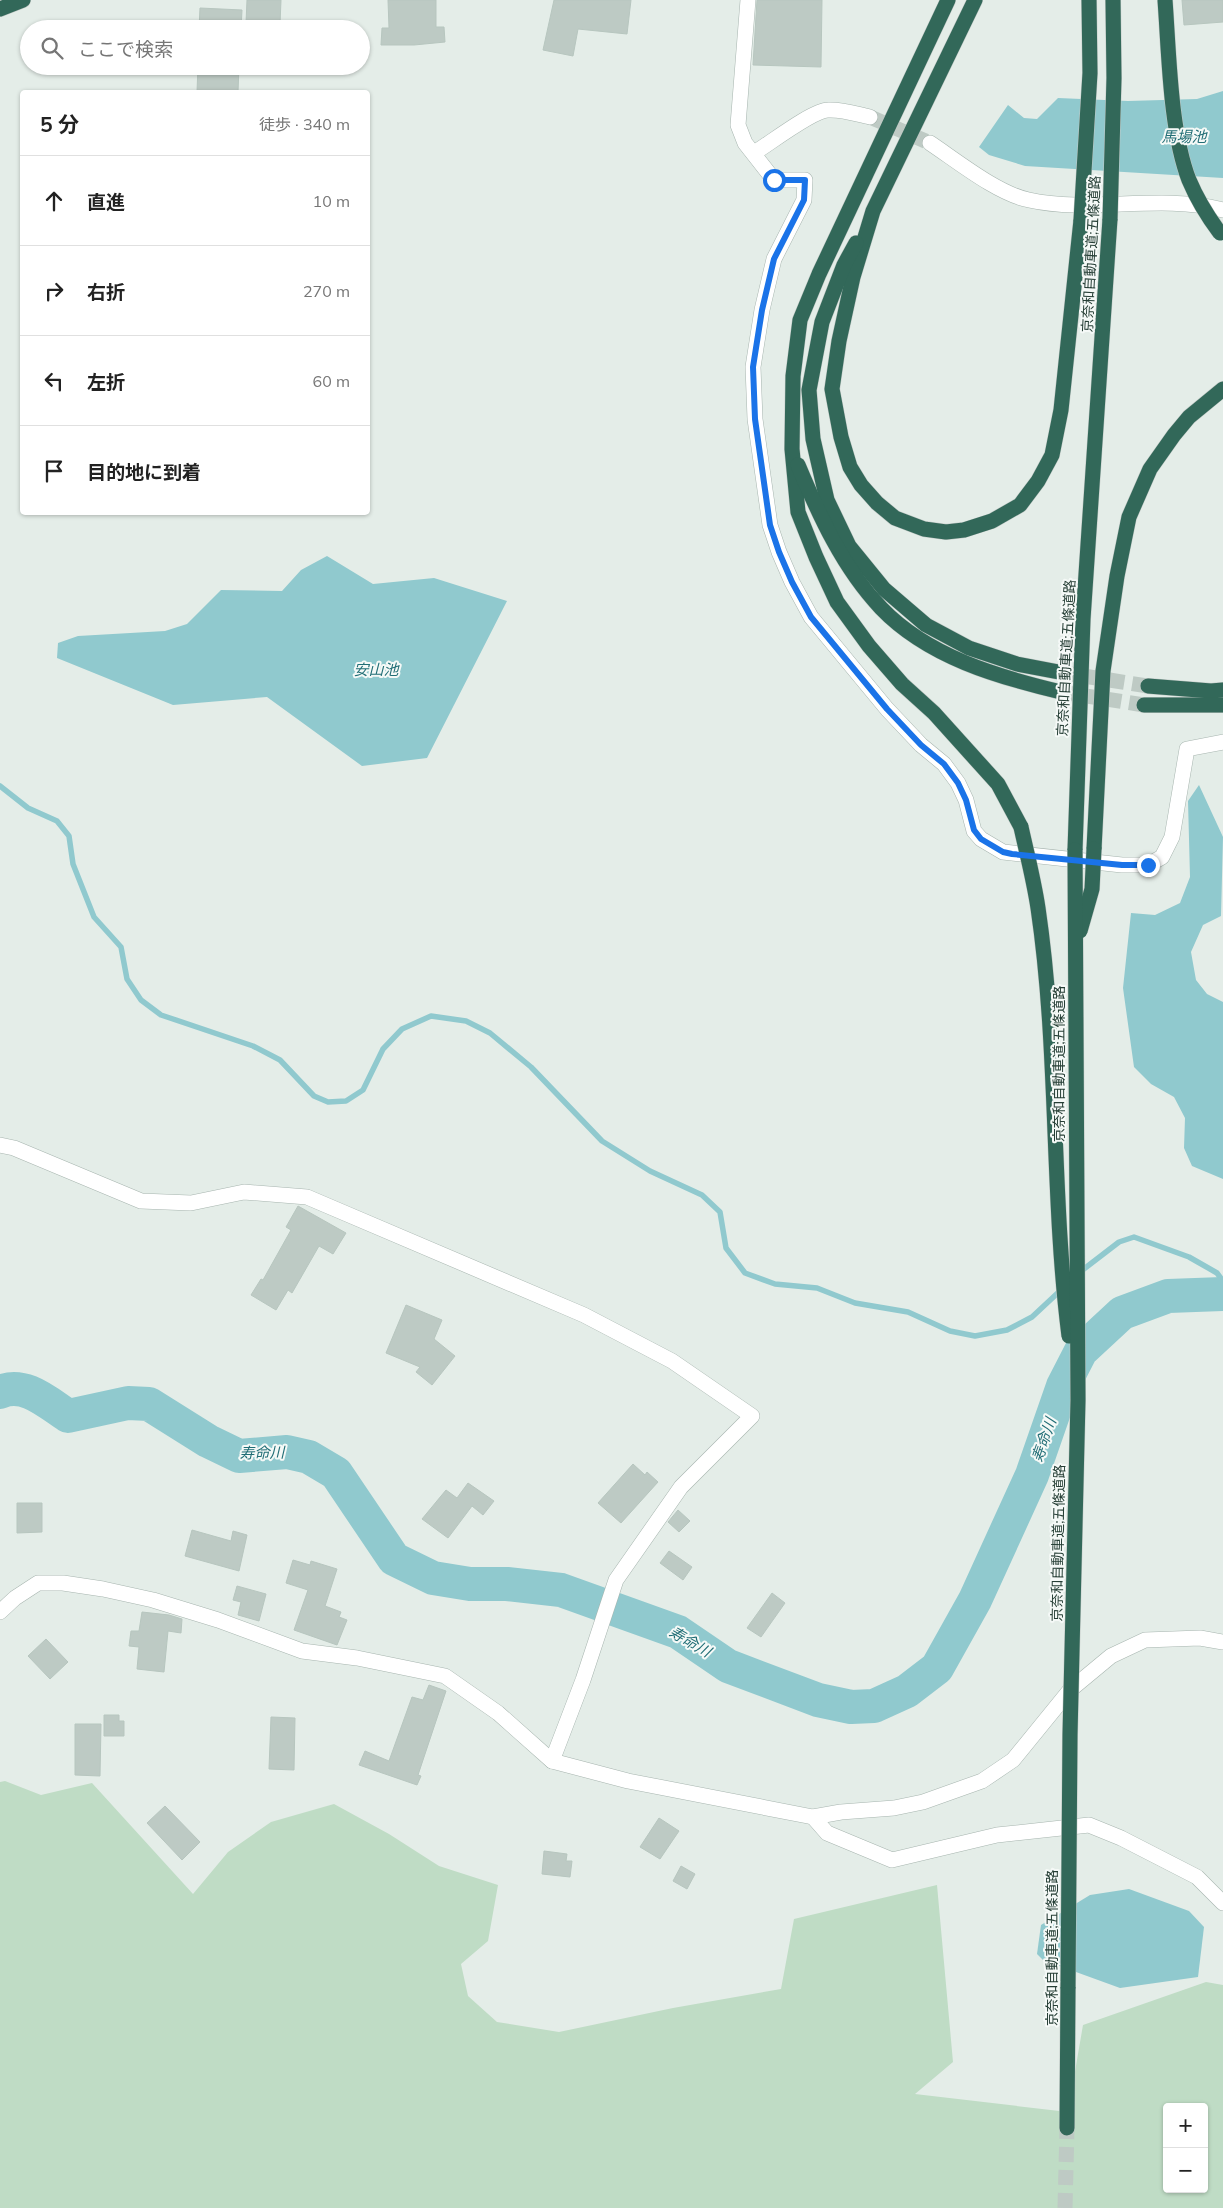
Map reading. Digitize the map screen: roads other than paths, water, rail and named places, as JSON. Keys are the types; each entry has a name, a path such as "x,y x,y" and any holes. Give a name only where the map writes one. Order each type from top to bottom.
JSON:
{"highway":[{"path":"0,9 23,0"},
{"path":"948,0 831,248 800,320 793,376 792,449 798,512 837,602 869,646 902,684 946,726 998,784 1021,827 1039,918 1046,987 1067,1317 1078,1400"},
{"path":"975,0 873,211 844,265 822,322 809,390 813,439 827,500 849,546 884,589 926,625 969,648 1017,664 1064,673"},
{"path":"873,211 853,277 832,389 841,437 850,467 861,485 877,503 896,518 924,529 946,532 964,530 992,521 1020,506 1038,481 1052,454 1061,410 1081,220 1090,73 1088,0"},
{"name":"京奈和自動車道;五條道路","path":"1066,2128 1070,1735 1078,1400 1075,850 1084,619 1110,219 1114,78 1113,0"},
{"path":"1165,0 1178,136 1189,179 1208,217 1221,235"},
{"path":"1075,952 1092,889 1103,671 1117,576 1129,517 1150,469 1174,435 1189,417 1223,389"},
{"path":"792,449 821,519 852,571 882,609 922,640 967,664 1013,680 1061,692"},
{"path":"1148,686 1211,691 1223,690"},
{"path":"1144,705 1223,705"}],"street":[{"path":"748,0 738,125 745,143 774,180 805,180 804,200 774,259 762,310 753,367 759,457 770,525 792,582 811,617 887,709 921,745 944,764 958,783 966,800 974,830 981,839 995,848 1012,854 1122,865 1148,865 1162,857 1172,837 1187,749 1223,742"},
{"path":"754,153 810,117 825,110 847,111 870,117"},
{"path":"930,143 999,188 1028,200 1066,204 1162,202 1223,210"},
{"path":"0,1144 14,1148 141,1201 192,1203 244,1192 307,1197 584,1315 672,1361 752,1416 681,1487 616,1580 583,1680 552,1761"},
{"path":"0,1612 15,1598 38,1583 63,1583 87,1586 153,1600 218,1620 302,1651 357,1658 445,1676 498,1713 552,1761 628,1781 813,1817 841,1812 894,1808 923,1802 982,1782 1013,1760 1070,1690 1111,1656 1145,1640 1200,1638 1223,1642"},
{"path":"813,1817 826,1833 892,1860 997,1835 1089,1825 1121,1838 1197,1877 1223,1903"}],"water":[{"name":"馬場池","path":"1223,91 1223,178 1025,166 989,155 979,147 1008,105 1024,118 1037,119 1058,98 1128,101 1197,99"},
{"name":"安山池","path":"327,556 373,584 434,578 507,601 427,758 362,766 267,697 173,705 57,658 58,643 78,636 165,631 187,624 221,590 282,591 301,570"},
{"path":"1199,785 1223,837 1221,916 1203,925 1191,952 1196,980 1207,994 1223,1002 1223,1179 1192,1166 1184,1148 1185,1118 1174,1097 1151,1084 1134,1067 1123,988 1131,913 1155,915 1180,903 1190,877 1188,801"},
{"path":"1129,1889 1189,1911 1204,1927 1198,1977 1120,1988 1043,1960 1037,1954 1041,1925 1090,1895"}],"waterway":[{"path":"0,786 28,808 57,821 69,836 73,864 94,917 121,947 127,979 141,1000 161,1015 253,1046 280,1060 314,1096 328,1102 346,1101 363,1090 383,1049 402,1029 431,1016 466,1021 490,1033 531,1067 602,1141 650,1171 702,1195 720,1212 726,1248 745,1273 775,1284 817,1288 855,1303 908,1312 950,1331 975,1336 1007,1330 1032,1317 1062,1289"},
{"path":"1080,1272 1119,1242 1134,1237 1189,1257 1217,1273 1223,1281"},
{"name":"寿命川","path":"0,1392 9,1389 27,1391 68,1416 128,1403 149,1404 208,1441 239,1456 287,1452 309,1457 336,1473 394,1559 433,1578 470,1584 507,1584 561,1590 678,1632 728,1666 818,1700 851,1707 874,1706 907,1691 937,1668 975,1600 1032,1475 1063,1386 1081,1351 1122,1313 1168,1296 1223,1294"}],"tunnel":[{"path":"870,117 930,143"},
{"path":"1064,673 1148,686"},
{"path":"1061,692 1144,705"},
{"path":"1065,2208 1067,2128"}]}
